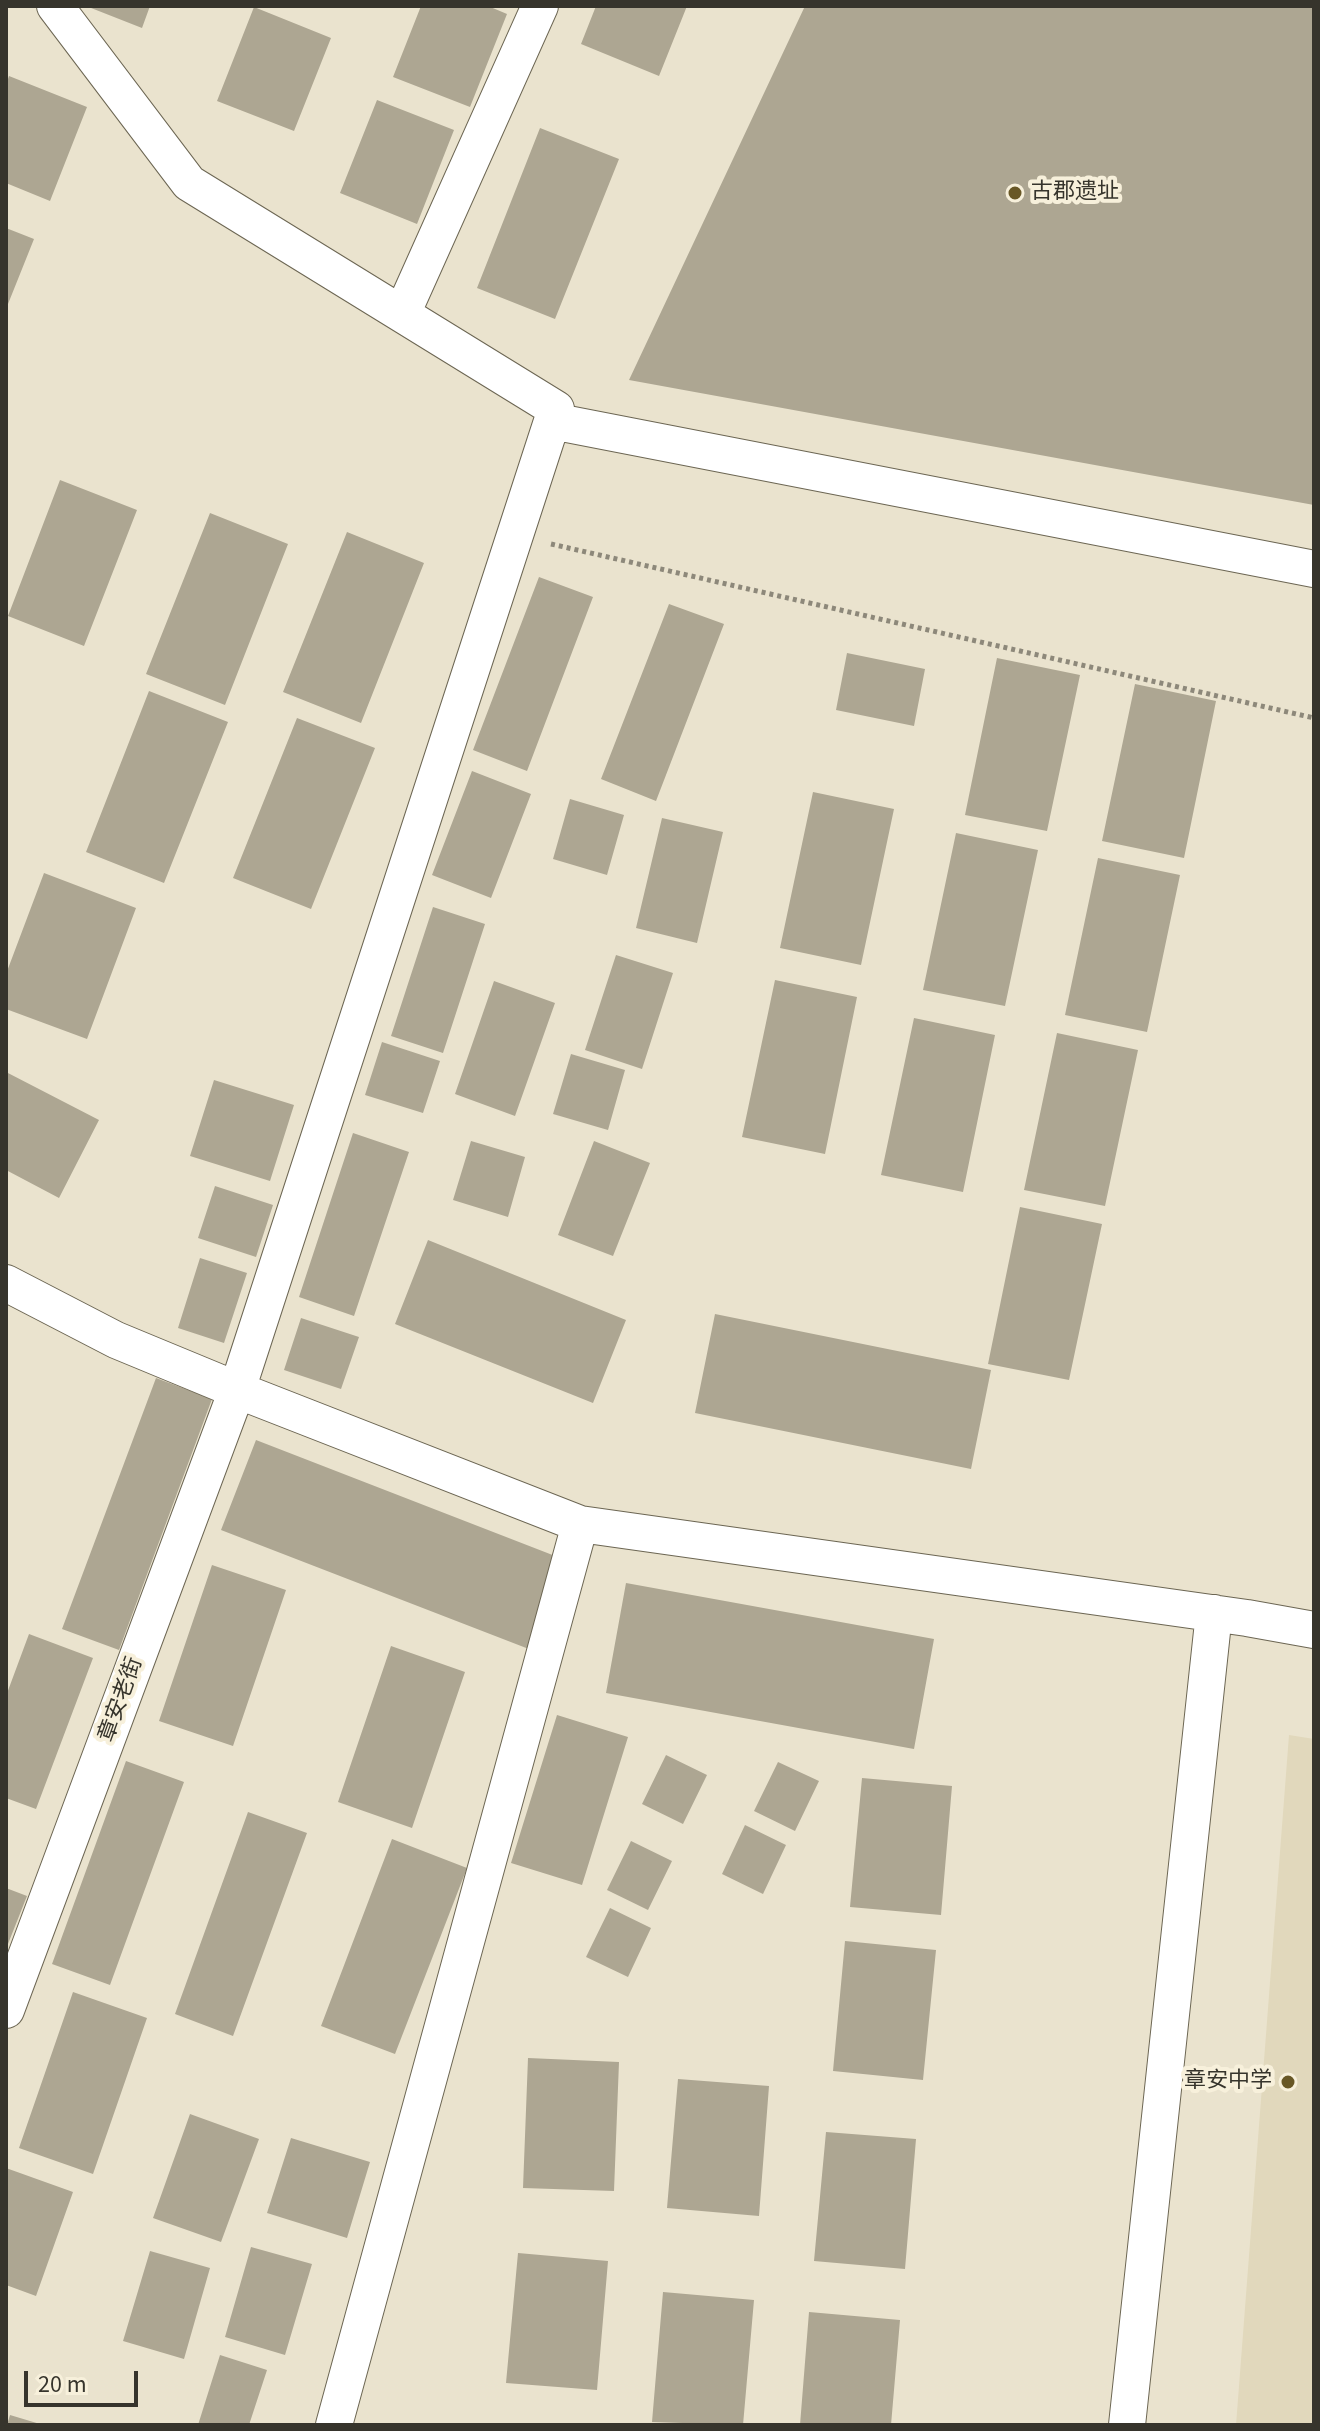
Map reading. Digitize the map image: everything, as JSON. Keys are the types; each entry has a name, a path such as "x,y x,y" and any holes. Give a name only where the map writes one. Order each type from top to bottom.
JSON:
{"street":[{"path":"55,6 189,183 556,409 552,421 1314,569"},
{"path":"402,314 540,6"},
{"name":"章安老街","path":"6,2010 237,1390 552,421"},
{"path":"6,1283 116,1340 580,1524 1214,1613 1314,1630"},
{"path":"334,2425 580,1524"},
{"path":"1127,2425 1214,1613"}],"path":[{"path":"515,536 1314,718"}],"shaded area":[{"name":"章安中学","path":"1289,1735 1314,1739 1314,2425 1236,2425"}],"building":[{"path":"86,6 150,6 142,28"},
{"path":"421,6 488,6 507,14 470,107 393,77"},
{"path":"596,6 687,6 659,76 581,44"},
{"name":"古郡遗址","path":"805,6 1314,6 1314,505 629,380"},
{"path":"254,7 331,38 294,131 217,101"},
{"path":"9,76 87,107 50,201 6,183 6,85"},
{"path":"377,100 454,130 417,224 340,193"},
{"path":"540,128 619,159 555,319 477,288"},
{"path":"6,228 34,239 6,309"},
{"path":"60,480 137,510 84,646 8,616"},
{"path":"210,513 288,544 225,705 146,674"},
{"path":"347,532 424,563 361,723 283,692"},
{"path":"539,577 593,597 527,771 473,750"},
{"path":"669,604 724,624 656,801 601,779"},
{"path":"847,653 925,669 914,726 836,710"},
{"path":"997,658 1080,675 1047,831 965,815"},
{"path":"1135,684 1216,701 1184,858 1102,841"},
{"path":"149,691 228,722 164,883 86,852"},
{"path":"297,718 375,748 311,909 233,878"},
{"path":"472,771 531,794 491,898 432,875"},
{"path":"813,792 894,809 861,965 780,948"},
{"path":"570,799 624,815 607,875 553,859"},
{"path":"662,818 723,832 697,943 636,928"},
{"path":"956,833 1038,850 1005,1006 923,990"},
{"path":"1098,858 1180,875 1147,1032 1065,1015"},
{"path":"44,873 136,908 87,1039 6,1009 6,974"},
{"path":"433,907 485,924 443,1053 391,1036"},
{"path":"616,955 673,973 642,1069 585,1050"},
{"path":"775,980 857,997 825,1154 742,1137"},
{"path":"494,981 555,1003 515,1116 455,1094"},
{"path":"914,1018 995,1035 963,1192 881,1175"},
{"path":"1057,1033 1138,1050 1105,1206 1024,1190"},
{"path":"382,1042 440,1061 423,1113 365,1095"},
{"path":"571,1054 625,1070 608,1130 553,1114"},
{"path":"6,1072 99,1120 59,1198 6,1170"},
{"path":"214,1080 294,1105 270,1181 190,1156"},
{"path":"353,1133 409,1152 354,1316 299,1297"},
{"path":"471,1141 525,1157 508,1217 453,1200"},
{"path":"594,1141 650,1163 613,1256 558,1235"},
{"path":"215,1186 273,1205 256,1257 198,1238"},
{"path":"1020,1207 1102,1224 1069,1380 988,1364"},
{"path":"428,1240 626,1320 593,1403 395,1324"},
{"path":"200,1258 247,1273 224,1343 178,1328"},
{"path":"715,1314 991,1370 971,1469 695,1413"},
{"path":"301,1318 359,1337 341,1389 284,1370"},
{"path":"156,1378 212,1399 119,1650 62,1629"},
{"path":"256,1440 568,1561 534,1651 221,1530"},
{"path":"212,1565 286,1590 233,1746 159,1721"},
{"path":"626,1583 934,1639 914,1749 606,1693"},
{"path":"29,1634 93,1658 36,1809 6,1798 6,1696"},
{"path":"391,1646 465,1672 412,1828 338,1802"},
{"path":"557,1715 628,1737 582,1885 511,1863"},
{"path":"666,1755 707,1775 683,1824 642,1804"},
{"path":"126,1761 184,1782 110,1985 52,1964"},
{"path":"778,1762 819,1781 795,1831 754,1811"},
{"path":"862,1778 952,1786 941,1915 850,1907"},
{"path":"248,1812 307,1833 233,2036 175,2014"},
{"path":"745,1825 786,1845 763,1894 722,1874"},
{"path":"392,1839 467,1868 395,2054 321,2026"},
{"path":"631,1841 672,1861 648,1910 607,1890"},
{"path":"6,1888 27,1896 6,1949"},
{"path":"610,1908 651,1928 628,1977 586,1957"},
{"path":"845,1941 936,1950 923,2080 833,2071"},
{"path":"73,1992 147,2018 93,2174 19,2148"},
{"path":"528,2058 619,2062 614,2191 523,2188"},
{"path":"678,2079 769,2086 759,2216 667,2208"},
{"path":"190,2114 259,2139 221,2242 153,2218"},
{"path":"826,2132 916,2139 905,2269 814,2261"},
{"path":"291,2138 370,2162 347,2238 267,2213"},
{"path":"6,2168 73,2192 36,2296 6,2285"},
{"path":"251,2247 312,2264 285,2355 225,2337"},
{"path":"150,2251 210,2268 184,2359 123,2341"},
{"path":"518,2253 608,2261 597,2390 506,2383"},
{"path":"663,2292 754,2300 743,2425 652,2422"},
{"path":"809,2312 900,2320 891,2425 800,2425"},
{"path":"220,2355 267,2370 249,2425 198,2425"},
{"path":"10,2415 40,2424 40,2425 7,2425"}],"place":[{"name":"古郡遗址","path":"1015,193"},
{"name":"章安中学","path":"1288,2082"}]}
